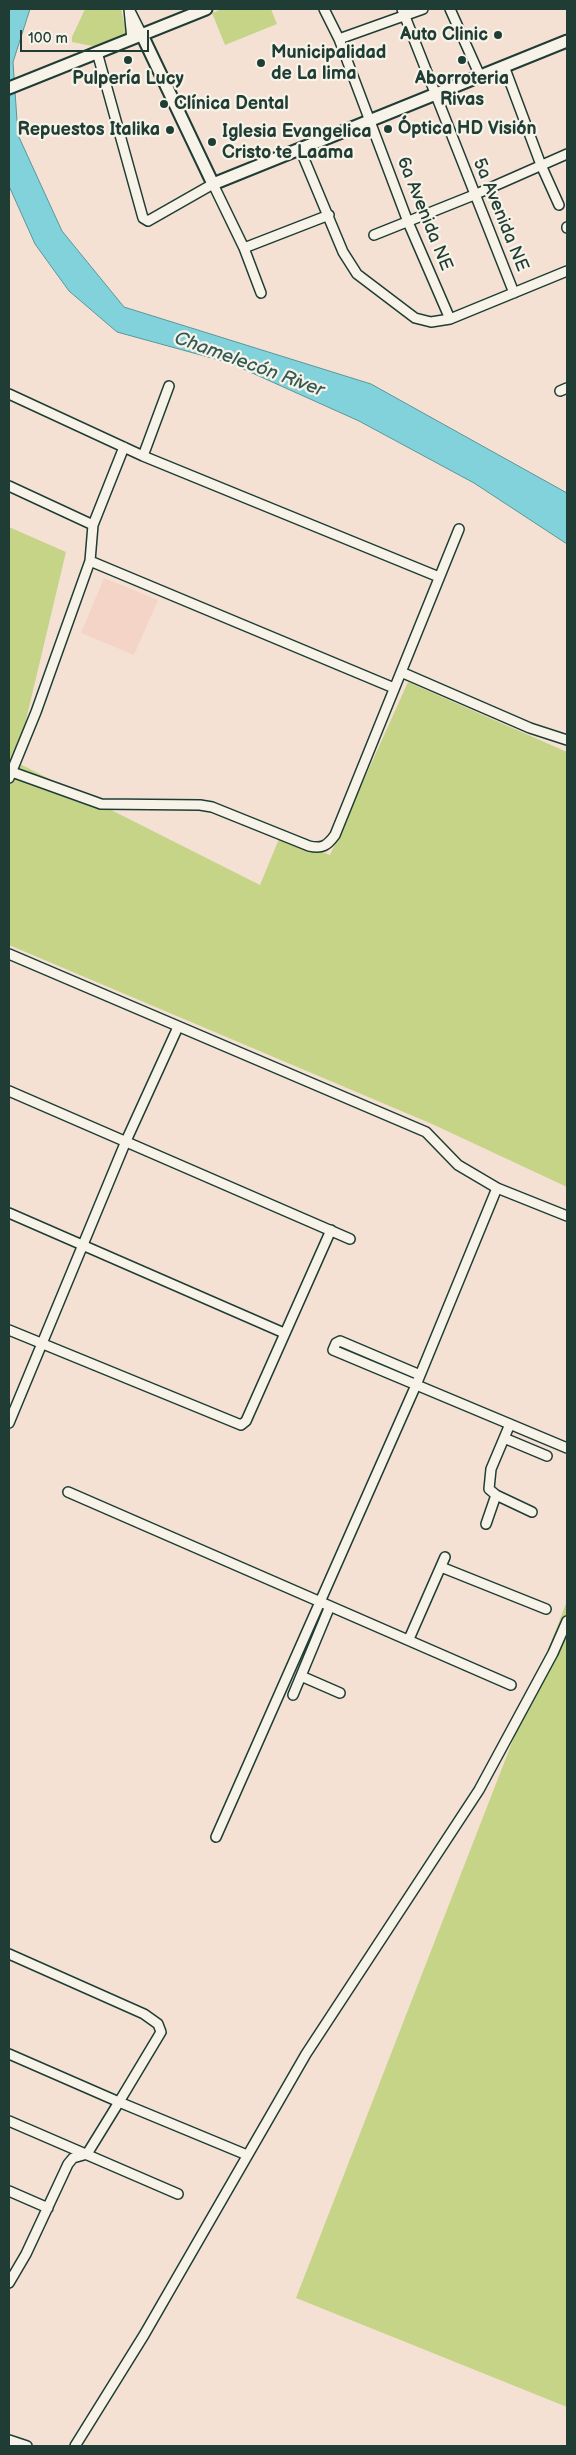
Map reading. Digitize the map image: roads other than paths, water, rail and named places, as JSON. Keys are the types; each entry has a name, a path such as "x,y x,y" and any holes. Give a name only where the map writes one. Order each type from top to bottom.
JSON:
{"street":[{"path":"129,9 137,37 213,184 244,248 261,293"},
{"name":"6a Avenida NE","path":"324,9 339,39 408,222 450,319"},
{"path":"339,39 404,12 423,9"},
{"path":"450,9 480,76"},
{"path":"9,88 200,10"},
{"name":"5a Avenida NE","path":"404,12 437,94 474,196 514,293"},
{"path":"94,53 139,208 143,218 148,221 213,184 567,41"},
{"path":"504,66 541,165 559,206"},
{"path":"300,149 343,252 357,274 415,318 431,322 450,319 567,271"},
{"path":"374,235 474,196 567,154"},
{"path":"244,248 329,215"},
{"path":"143,456 169,386"},
{"path":"9,394 143,456 439,577"},
{"path":"124,447 93,525 90,561 10,775 101,804 200,804 318,848 328,845 335,835 459,529"},
{"path":"9,486 93,525"},
{"path":"90,561 394,688"},
{"path":"401,672 530,728 567,740"},
{"path":"9,954 426,1132 458,1165 497,1188 567,1216"},
{"path":"9,1423 126,1141 178,1027"},
{"path":"9,1091 350,1239"},
{"path":"216,1837 325,1604 497,1188"},
{"path":"9,1212 284,1333"},
{"path":"9,1330 241,1425 246,1421 330,1230"},
{"path":"420,1375 340,1342 336,1343 333,1349 334,1352 567,1448"},
{"path":"510,1424 491,1469 489,1489 496,1496 532,1512"},
{"path":"504,1438 547,1456"},
{"path":"68,1492 511,1685"},
{"path":"486,1524 496,1496"},
{"path":"409,1639 445,1557"},
{"path":"441,1567 546,1609"},
{"path":"293,1695 325,1604"},
{"path":"75,2446 144,2335 306,2054 479,1790 553,1653 567,1621"},
{"path":"301,1676 340,1693"},
{"path":"9,1954 144,2014 158,2024 161,2032 87,2154 73,2158 68,2164 26,2254 9,2283"},
{"path":"9,2054 247,2155"},
{"path":"9,2121 178,2194"},
{"path":"9,2191 48,2208"},
{"path":"9,2440 27,2446"}],"water":[{"name":"Chamelecón River","path":"9,9 30,9 13,62 18,135 62,231 124,307 371,384 567,493 567,544 474,483 359,421 230,363 117,332 69,291 35,244 9,186"}],"place":[{"name":"Auto Clinic","path":"498,35"},
{"name":"Pulpería Lucy","path":"128,60"},
{"name":"Aborroteria Rivas","path":"462,60"},
{"name":"Municipalidad de La lima","path":"261,63"},
{"name":"Clínica Dental","path":"164,104"},
{"name":"Óptica HD Visión","path":"388,129"},
{"name":"Repuestos Italika","path":"170,130"},
{"name":"Iglesia Evangelica Cristo te Laama","path":"212,142"}]}
